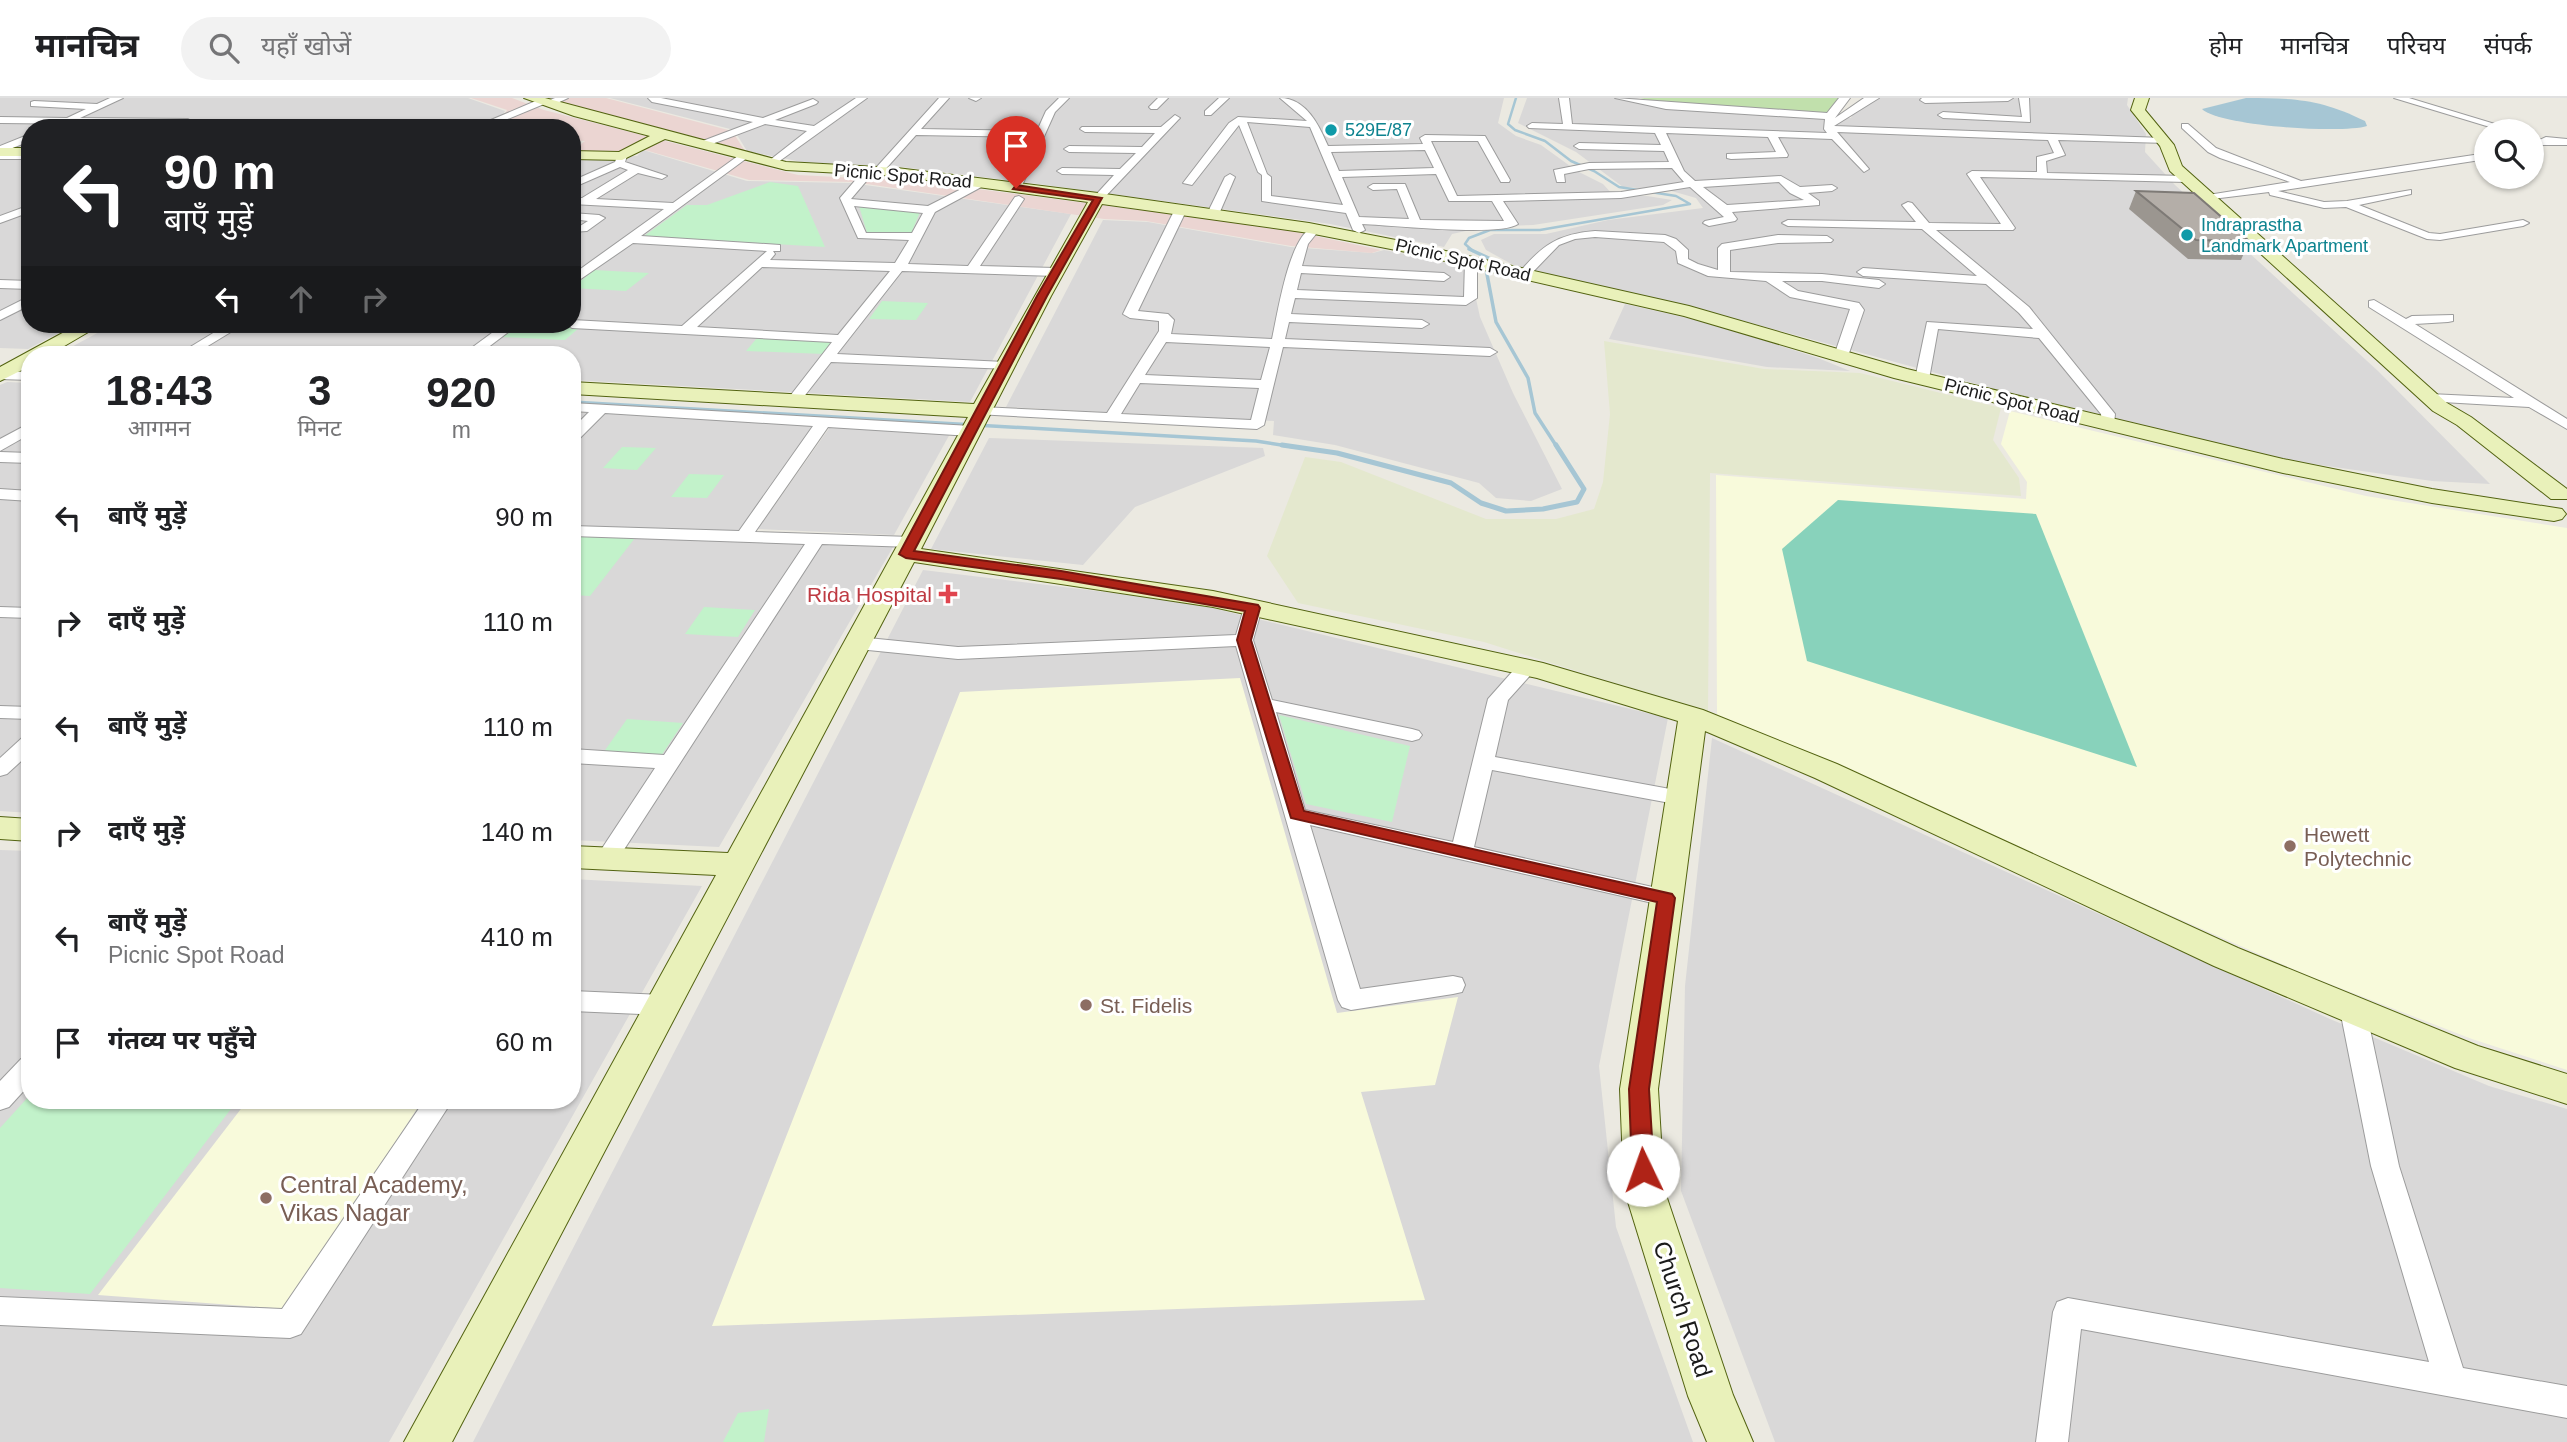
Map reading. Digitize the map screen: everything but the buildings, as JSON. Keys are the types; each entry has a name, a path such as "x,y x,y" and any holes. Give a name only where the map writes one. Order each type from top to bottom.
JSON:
{"street":[{"path":"69,119 118,98"},
{"path":"774,162 862,98"},
{"path":"916,237 862,236 845,198 944,98"},
{"path":"972,269 1018,193 1040,134 1051,111 1063,98"},
{"path":"1154,107 1163,98"},
{"path":"1208,113 1224,98"},
{"path":"1285,98 1313,124 1336,174 1353,187 1401,186 1416,223"},
{"path":"1564,98 1568,128"},
{"path":"1830,126 1837,104 1844,98"},
{"path":"1532,126 1772,135 1830,126 1844,119 1861,103 1874,98"},
{"path":"1923,99 2008,98"},
{"path":"1943,114 2027,120 2024,98"},
{"path":"2142,98 2138,110 2164,141 2175,168 2186,179 2435,403 2464,421 2562,505"},
{"path":"2399,98 2474,120"},
{"path":"652,99 816,129"},
{"path":"793,99 824,103"},
{"path":"1923,99 1967,133"},
{"path":"499,119 546,100"},
{"name":"Picnic Spot Road","path":"546,100 774,162 810,168 874,171 981,183 1018,193 1098,198 1361,238 1689,312 1922,379 2283,466 2432,496 2562,505"},
{"path":"1626,129 1621,100 1830,126 2164,141"},
{"path":"704,144 813,102"},
{"path":"34,104 100,106"},
{"path":"836,105 848,106"},
{"path":"1108,118 1169,124"},
{"path":"1188,183 1216,144 1232,125 1241,119 1313,124"},
{"path":"1241,119 1264,174 1266,199 1416,223 1474,226 1512,224 1495,198"},
{"path":"0,120 21,120"},
{"path":"1085,129 1169,124"},
{"path":"427,1442 1056,272 1098,198 1169,124"},
{"path":"1830,126 1864,169"},
{"path":"2185,126 2212,150 2224,156 2302,183"},
{"path":"1659,130 1679,173 1724,209 1731,219 1709,222 1727,238 1828,240"},
{"path":"913,132 1040,134"},
{"path":"581,180 664,134"},
{"path":"1723,143 1734,160 1783,155 1772,135"},
{"path":"2042,174 2041,159 2060,155 2052,136"},
{"path":"1505,180 1481,138 1425,138 1451,198 1621,195 1691,184 1781,179 1815,204 1724,209"},
{"path":"1,151 21,141"},
{"path":"2544,141 2567,142"},
{"path":"2544,142 2567,150"},
{"path":"1579,146 1666,148"},
{"path":"1324,149 1428,147"},
{"path":"1069,149 1144,150"},
{"path":"1,151 21,153"},
{"path":"581,273 746,155"},
{"path":"581,156 620,160 662,175 624,204"},
{"path":"1761,156 1771,168"},
{"path":"2208,198 2474,158"},
{"path":"1552,161 1560,176 1589,166 1675,165"},
{"path":"581,201 638,168"},
{"path":"1062,171 1124,172"},
{"path":"1336,174 1439,171"},
{"path":"1788,223 2010,228 1972,174 2186,179"},
{"path":"1213,214 1230,177"},
{"path":"847,202 930,210 981,183"},
{"path":"581,187 599,192"},
{"path":"1353,187 1353,215 1361,238"},
{"path":"1773,192 1832,188"},
{"path":"2253,190 2293,196 2324,205 2347,204 2407,192"},
{"path":"1621,195 1631,205"},
{"path":"1708,196 1721,195"},
{"path":"581,202 676,206"},
{"path":"2347,204 2427,236 2440,237 2523,223"},
{"path":"1908,205 1926,227 2024,310 2108,414 2107,424"},
{"path":"1112,418 1161,338 1167,320 1163,317 1130,314 1181,209"},
{"path":"794,400 898,267 930,210"},
{"path":"0,220 21,212"},
{"path":"581,217 599,218 581,229"},
{"path":"581,408 823,422 975,423 1112,418 1257,425 1302,243 1314,229"},
{"path":"1524,274 1555,243 1565,238 1595,234 1672,241 1682,250 1682,260 1687,265 1724,273 1771,280 1816,277 1879,284"},
{"path":"1724,273 1724,248 1727,238"},
{"path":"630,239 776,248 686,330"},
{"path":"760,263 1056,272"},
{"path":"1290,294 1459,302 1469,299 1484,264"},
{"path":"1296,269 1444,277"},
{"path":"1837,269 1909,277 1990,281"},
{"path":"1771,280 1794,294 1854,306 1858,310 1841,356"},
{"path":"0,284 21,285"},
{"path":"1422,300 1423,349"},
{"path":"2374,304 2567,425"},
{"path":"0,316 21,305"},
{"path":"1284,318 1422,324"},
{"path":"2412,320 2448,318"},
{"path":"581,324 843,339"},
{"path":"1922,379 1931,325 2043,334"},
{"path":"52,346 76,333"},
{"path":"199,346 222,333"},
{"path":"481,346 500,333"},
{"path":"1161,338 1490,352"},
{"path":"829,358 1005,366"},
{"path":"1136,379 1267,384"},
{"path":"581,388 794,400 975,423"},
{"path":"2435,403 2532,403"},
{"path":"2435,403 2445,422 2532,497 2535,504 2562,505"},
{"path":"581,429 601,409"},
{"path":"743,537 823,422"},
{"path":"0,446 21,433"},
{"path":"0,457 21,458"},
{"name":"Picnic Spot Road","path":"2384,485 2532,497"},
{"path":"0,495 21,496"},
{"path":"581,531 817,539 909,548 1253,608 1527,667 1693,716 1826,771 2226,957 2468,1058 2567,1089"},
{"path":"606,859 817,539"},
{"path":"1253,608 1244,640 1351,1000 1453,985"},
{"path":"0,612 21,613"},
{"path":"858,643 958,653 1244,640"},
{"path":"1462,852 1498,699 1527,667"},
{"path":"1265,704 1412,735"},
{"path":"0,712 21,713"},
{"name":"Church Road","path":"1693,716 1639,1089 1644,1189 1711,1396 1730,1442"},
{"path":"0,769 21,750"},
{"path":"581,757 670,762"},
{"path":"1483,762 1681,798"},
{"path":"1297,814 1666,898"},
{"path":"0,828 21,829"},
{"path":"581,858 738,865"},
{"path":"581,1001 663,1005"},
{"path":"2353,1010 2385,1166 2451,1381"},
{"path":"0,1099 21,1076"},
{"path":"0,1311 290,1324 434,1109"},
{"path":"2052,1442 2068,1312 2567,1402"}],"shaded area":[{"path":"0,98 468,98 505,111 501,119 21,119 21,149 0,149"},
{"path":"471,98 512,98 579,119 502,119 507,110"},
{"path":"534,98 606,98 732,131 745,151"},
{"path":"610,98 1504,98 1498,123 1516,136 1541,145 1577,171 1603,184 1614,196 1647,196 1672,200 1663,205 1533,225 1484,227 1452,234 1444,247 1330,224 1038,184 902,167 802,162 747,151 734,130"},
{"path":"1527,98 1636,98 1662,104 1851,118 1854,110 1873,98 2128,98 2127,105 2146,134 2145,152 2175,185 2378,371 2490,484 2432,481 2292,461 1991,388 1677,303 1517,267 1486,250 1481,240 1494,234 1546,234 1608,220 1703,208 1696,198 1668,190 1623,187 1576,152 1518,123"},
{"path":"581,119 798,175 915,181 1292,231 1381,250 1372,253 1291,246 1146,221 1104,219 853,182 749,180 645,150 625,156 581,152 581,144 585,141 581,141"},
{"path":"643,150 747,181 851,183 1071,214 970,402 581,380 581,346 73,346 97,333 581,333 581,157 637,156"},
{"path":"0,155 21,155 21,333 59,333 34,346 0,348"},
{"path":"1103,220 1148,222 1291,247 1373,253 1384,250 1469,267 1480,317 1513,393 1562,489 1531,501 1496,498 1479,483 1335,445 1273,435 1274,421 1006,407"},
{"path":"1625,304 1714,324 1850,371 1767,367 1609,339"},
{"path":"1604,341 1764,369 1860,373 2001,408 1993,440 2019,478 2021,496 1710,473 1708,712 1484,642 1298,603 1267,556 1305,457 1341,462 1486,519 1556,519 1594,509 1603,482 1610,414"},
{"path":"7,382 21,383 21,812 0,811 0,385"},
{"name":"Hewett Polytechnic","path":"2010,411 2366,496 2567,528 2567,1070 2472,1039 2309,976 1717,716 1716,475 2026,499 2027,482 2001,444"},
{"path":"581,412 814,424 732,541 893,547 719,847 581,840"},
{"path":"830,427 951,432 894,535 758,529"},
{"path":"989,438 1263,448 1265,456 1135,507 1083,565 931,549"},
{"path":"923,570 1187,602 1668,718 1599,1066 1616,1227 1693,1442 473,1442"},
{"name":"St. Fidelis","path":"1240,678 1337,1013 1458,997 1435,1085 1361,1092 1425,1300 712,1326 960,692"},
{"path":"1712,738 2330,1019 2489,1086 2567,1109 2567,1442 1775,1442 1681,1191 1685,986"},
{"path":"0,850 21,851 21,1109 576,1109 389,1442 0,1442"},
{"path":"581,879 702,886 581,1101"},
{"name":"Central Academy, Vikas Nagar","path":"241,1109 417,1109 286,1309 98,1295"}],"green space":[{"path":"1640,98 1840,98 1825,115 1661,103"},
{"path":"770,182 798,186 825,247 644,236 687,205 707,205"},
{"path":"859,206 920,212 911,234 867,233"},
{"path":"594,270 649,273 626,291 581,288 581,281"},
{"path":"882,301 928,303 916,320 869,319"},
{"path":"507,333 573,333 565,340 502,337"},
{"path":"757,338 834,342 824,354 746,351"},
{"path":"622,447 656,448 637,470 603,468"},
{"path":"689,474 724,475 707,498 671,497"},
{"path":"1838,500 2036,514 2137,767 1807,661 1782,549"},
{"path":"581,536 635,538 590,596 581,596"},
{"path":"704,607 755,610 738,637 685,634"},
{"path":"1279,715 1410,746 1392,822 1306,804"},
{"path":"627,719 683,723 661,756 603,753"},
{"path":"21,1105 21,1109 231,1109 90,1294 0,1288 0,1128"},
{"path":"769,1409 764,1442 723,1442 738,1413"}],"water":[{"path":"2246,98 2293,99 2321,104 2365,121 2367,126 2333,129 2282,127 2231,120 2202,109"}],"waterway":[{"path":"1473,251 1465,244 1469,238 1490,230 1540,230 1690,204 1676,196 1619,187 1594,171 1571,161 1545,141 1515,130 1508,124 1516,98"},
{"path":"1473,251 1495,261 1486,269 1496,322 1528,378 1535,413 1557,447"},
{"path":"0,369 21,370"},
{"path":"581,403 1256,441 1294,447"},
{"path":"1282,445 1337,453 1451,483 1481,503 1506,511 1543,509 1577,502 1584,489 1556,445"}],"place":[{"name":"529E/87","path":"1331,130"},
{"name":"Indraprastha Landmark Apartment","path":"2187,235"},
{"name":"Rida Hospital","path":"948,594"},
{"name":"Hewett Polytechnic","path":"2290,846"},
{"name":"St. Fidelis","path":"1086,1005"},
{"name":"Central Academy, Vikas Nagar","path":"266,1198"}],"route":[{"path":"1016,188 1098,198 1042,296 906,554 1061,575 1253,608 1244,640 1297,814 1666,898 1639,1089 1643,1170"}]}
